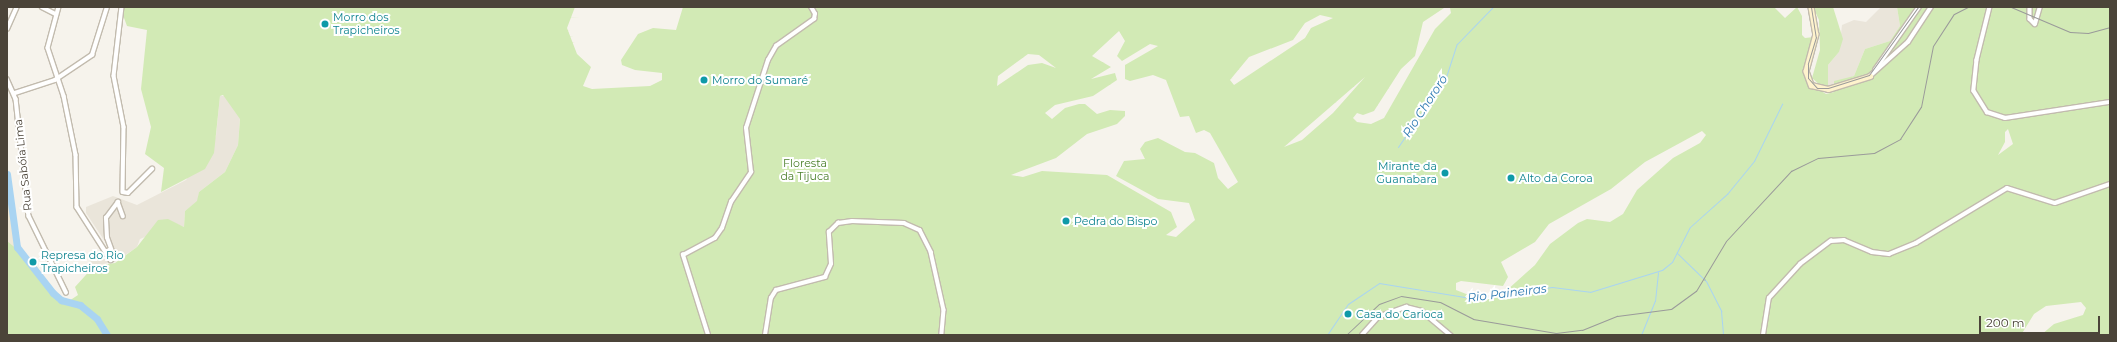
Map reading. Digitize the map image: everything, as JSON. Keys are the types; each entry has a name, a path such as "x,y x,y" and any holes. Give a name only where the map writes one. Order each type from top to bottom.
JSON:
{"street":[{"path":"7,29 17,7"},
{"path":"42,7 56,14"},
{"path":"59,7 48,48 57,78 78,165 77,207 111,260 114,257 107,238 106,218 118,202 123,216"},
{"path":"15,93 57,78 94,52 100,20 106,7"},
{"path":"122,7 114,76 124,127 123,192 128,193 152,169"},
{"path":"708,335 683,255 715,238 722,228 731,202 751,172 746,128 768,60 776,46 814,19 816,14 811,7"},
{"path":"1811,7 1816,34 1806,71 1811,85 1828,89 1870,76 1908,42 1931,7"},
{"path":"1870,76 1919,7"},
{"path":"1990,7 1977,60 1974,91 1987,112 2005,118 2110,102"},
{"path":"2030,7 2030,19 2035,24 2040,7"},
{"name":"Rua Sabóia Lima","path":"7,79 15,93 29,216 66,292"},
{"path":"1763,335 1769,298 1800,264 1831,241 1844,240 1872,252 1889,254 1916,243 2007,188 2055,203 2110,184"},
{"path":"765,335 771,298 776,290 825,277 832,264 829,232 838,223 852,221 904,223 920,230 931,252 943,304 942,335"},
{"path":"1362,335 1378,317 1406,307 1422,311 1451,335"}],"shaded area":[{"path":"1881,7 1897,7 1900,26 1890,41 1865,49 1854,76 1828,86 1828,65 1839,52 1842,25 1854,20 1866,22"},
{"path":"220,96 225,96 240,118 238,145 225,172 199,192 198,201 185,211 184,227 177,224 140,239 137,247 117,261 94,266 88,258 108,246 86,213 86,207 113,196 137,205 186,180 216,136"},
{"path":"7,176 15,246 33,264 7,296"}],"green space":[{"name":"Floresta da Tijuca","path":"120,7 575,7 567,28 577,54 591,67 583,86 592,89 650,86 662,80 662,73 635,70 622,65 621,60 638,34 653,28 676,30 683,7 1774,7 1785,18 1797,7 1802,16 1802,35 1805,38 1814,37 1808,82 1826,94 1834,92 1834,81 1854,76 1865,49 1890,41 1900,26 1897,7 2110,7 2110,335 2041,335 2054,324 2083,315 2086,308 2081,302 2046,306 2034,314 2021,335 7,335 7,241 36,265 48,286 66,303 78,295 75,287 94,266 115,263 137,247 158,220 168,219 184,227 185,211 197,201 199,192 225,172 238,145 240,119 223,95 220,96 214,153 205,169 161,192 164,168 145,154 151,127 141,89 147,30 127,26","holes":["1444,8 1450,8 1451,13 1435,29 1384,118 1371,124 1357,122 1353,118 1357,113 1363,115 1374,111 1401,69 1415,56 1423,22","1320,15 1333,18 1311,28 1305,38 1234,85 1230,80 1249,57 1293,40 1305,23","1119,31 1125,41 1117,56 1122,61 1150,44 1158,46 1125,65 1125,79 1130,81 1153,75 1166,80 1180,117 1189,116 1196,133 1204,130 1210,133 1238,182 1228,189 1218,178 1214,163 1195,153 1185,152 1158,138 1145,142 1140,149 1145,159 1124,161 1116,176 1158,199 1189,203 1195,220 1176,237 1166,235 1177,227 1171,212 1107,175 1042,171 1023,177 1011,175 1056,158 1087,134 1117,124 1125,116 1125,111 1110,110 1097,114 1085,104 1065,108 1052,119 1045,113 1055,105 1093,96 1117,80 1115,73 1091,79 1111,67 1092,56","1028,54 1039,55 1056,68 1042,63 1028,65 997,86 998,76","1365,77 1333,113 1302,140 1284,147","2008,129 2013,144 1998,155 2005,142 2005,132","1702,131 1706,135 1700,143 1673,158 1637,190 1623,214 1610,222 1587,219 1578,223 1550,244 1535,265 1506,291 1484,301 1456,290 1456,283 1461,281 1503,286 1508,277 1501,262 1535,242 1549,224 1611,189 1645,162"]},
{"path":"1813,7 1833,7 1843,39 1839,52 1828,65 1828,86 1822,87 1812,78 1820,50 1819,20"}],"waterway":[{"name":"Rio Chororó","path":"1398,147 1446,77 1457,44 1493,7"},
{"path":"2065,7 2096,7"},
{"name":"Rio Paineiras","path":"1327,335 1348,304 1379,283 1477,299 1552,287 1590,292 1662,270 1672,262 1690,227 1727,194 1754,161 1782,104"},
{"path":"7,174 17,247 53,293 61,300 80,305 97,319 107,335"},
{"path":"1677,253 1706,281 1721,311 1723,335"},
{"path":"1641,335 1655,301 1658,272"}],"tram line":[{"path":"1811,7 1816,37 1808,64 1808,78 1817,88 1828,88 1869,75 1918,7"},
{"path":"1346,335 1379,304 1401,296 1440,302 1473,319 1556,333 1582,330 1617,316 1671,309 1696,291 1726,241 1791,171 1818,158 1874,153 1900,139 1921,107 1933,46 1954,14 1968,7"},
{"path":"2011,7 2070,32 2088,33 2110,27"}],"place":[{"name":"Morro dos Trapicheiros","path":"325,24"},
{"name":"Morro do Sumaré","path":"704,80"},
{"name":"Mirante da Guanabara","path":"1445,173"},
{"name":"Alto da Coroa","path":"1511,178"},
{"name":"Pedra do Bispo","path":"1066,221"},
{"name":"Represa do Rio Trapicheiros","path":"33,262"},
{"name":"Casa do Carioca","path":"1348,314"}]}
